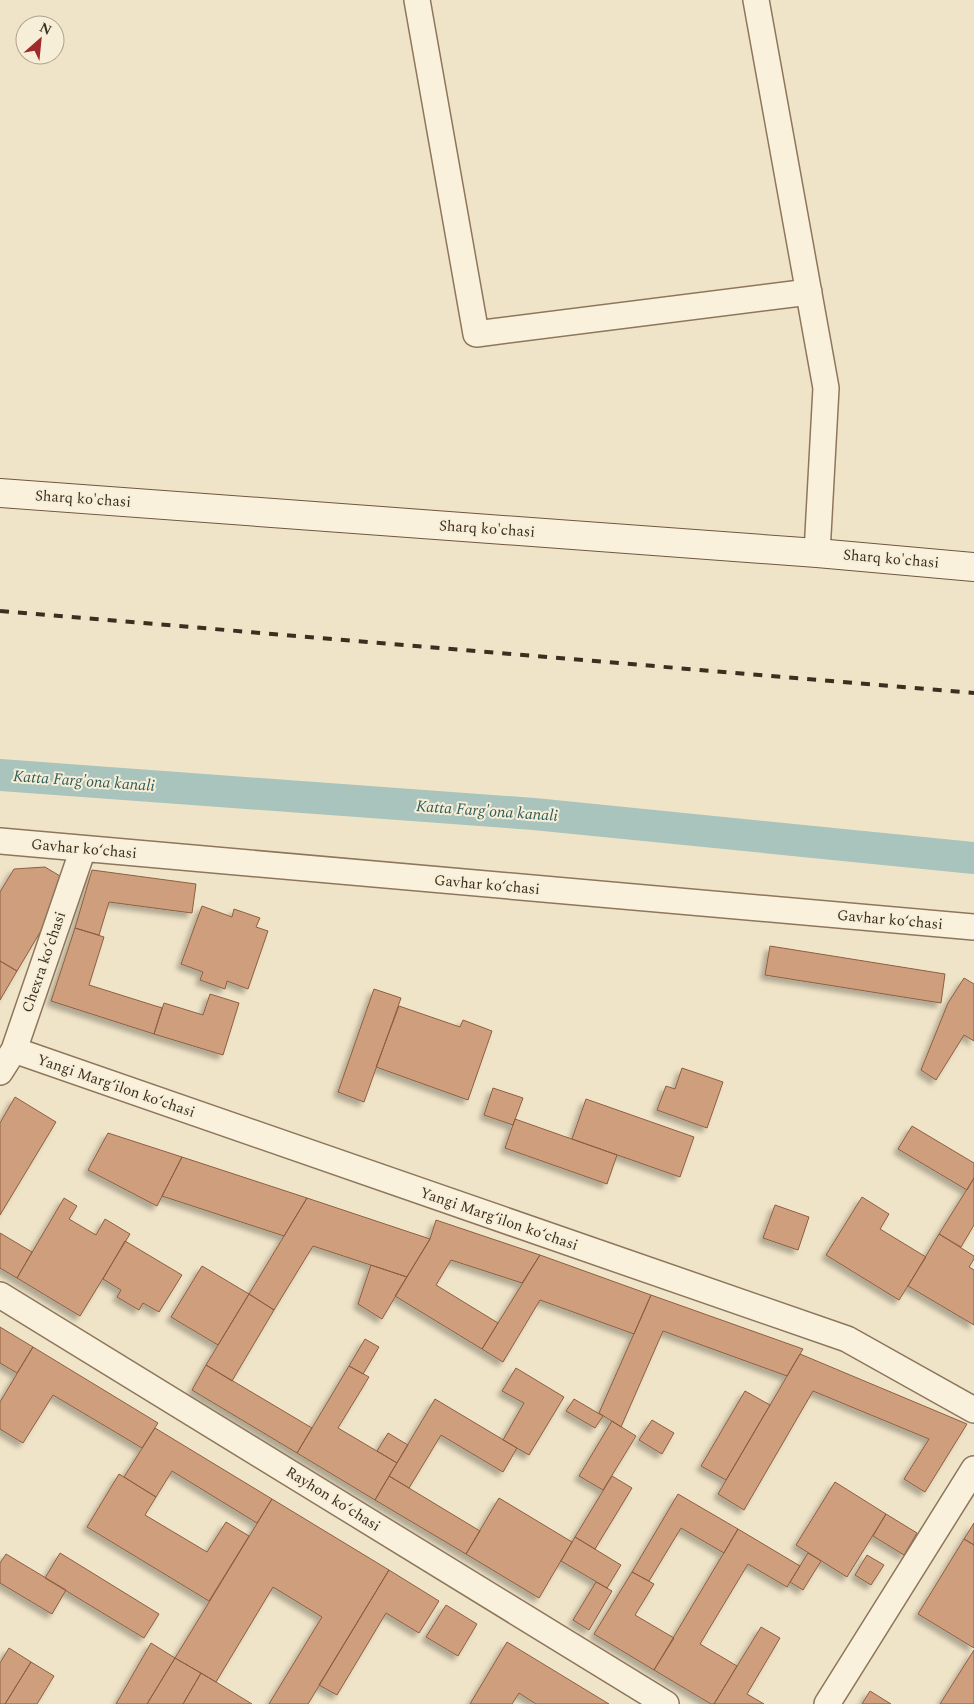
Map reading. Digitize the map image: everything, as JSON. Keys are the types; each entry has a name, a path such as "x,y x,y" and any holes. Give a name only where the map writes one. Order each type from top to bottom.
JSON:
{"main road":[{"name":"Sharq ko'chasi","path":"0,493 974,566"}],"street":[{"path":"417,0 476,334 809,292"},
{"path":"756,0 826,388 817,553"},
{"name":"Gavhar koʻchasi","path":"0,842 974,928"},
{"name":"Chexra koʻchasi","path":"0,1072 14,1050 83,849"},
{"name":"Yangi Margʻilon koʻchasi","path":"14,1050 847,1340 974,1410"},
{"name":"Rayhon koʻchasi","path":"0,1295 666,1704"},
{"path":"827,1704 974,1469"}],"building":[{"path":"45,867 70,882 17,971 0,961 0,892 14,869"},
{"path":"92,870 196,884 192,913 109,902 99,935 75,928"},
{"path":"202,906 232,917 234,909 260,918 256,927 268,931 248,989 227,981 225,989 200,980 203,972 181,964"},
{"path":"75,928 104,937 89,985 162,1008 154,1034 51,1001"},
{"path":"770,946 945,974 941,1003 765,975"},
{"path":"0,961 17,971 0,1000"},
{"path":"964,978 974,984 974,1041 964,1035 936,1080 921,1070 948,1003"},
{"path":"374,989 401,998 364,1102 338,1092"},
{"path":"210,994 239,1003 223,1055 154,1034 164,1003 203,1015"},
{"path":"399,1006 460,1027 463,1020 492,1031 468,1100 376,1067"},
{"path":"682,1068 723,1082 707,1128 657,1110 666,1086 675,1089"},
{"path":"493,1088 523,1098 513,1125 484,1115"},
{"path":"15,1097 56,1122 0,1215 0,1123"},
{"path":"586,1099 694,1137 680,1177 572,1139"},
{"path":"515,1119 617,1155 607,1184 505,1148"},
{"path":"912,1126 974,1163 974,1178 967,1190 898,1149"},
{"path":"108,1133 182,1157 157,1206 88,1170"},
{"path":"182,1157 307,1198 284,1236 162,1196"},
{"path":"974,1178 974,1225 961,1247 939,1234"},
{"path":"862,1197 889,1214 880,1229 926,1257 899,1300 826,1255"},
{"path":"64,1198 77,1206 69,1219 96,1235 105,1219 130,1234 80,1316 17,1278"},
{"path":"307,1198 430,1239 407,1277 313,1246 274,1310 249,1294"},
{"path":"775,1205 809,1217 798,1250 763,1238"},
{"path":"436,1220 540,1255 522,1283 451,1260 436,1285 498,1323 482,1349 395,1296 430,1239"},
{"path":"0,1233 32,1252 17,1278 0,1268"},
{"path":"939,1234 974,1256 969,1267 974,1270 974,1325 908,1286"},
{"path":"125,1241 182,1275 159,1312 143,1303 139,1310 117,1297 121,1290 103,1279"},
{"path":"540,1255 651,1295 634,1334 540,1300 503,1362 482,1349"},
{"path":"371,1265 407,1277 382,1319 358,1304"},
{"path":"202,1266 249,1294 218,1345 171,1317"},
{"path":"249,1294 274,1310 232,1381 206,1365"},
{"path":"651,1295 803,1349 787,1376 663,1331 621,1427 599,1413"},
{"path":"0,1327 33,1347 17,1373 0,1363"},
{"path":"365,1339 379,1347 363,1374 349,1366"},
{"path":"33,1347 158,1423 142,1448 53,1395 23,1443 0,1429 0,1402"},
{"path":"800,1354 967,1424 925,1492 904,1479 929,1439 813,1391 744,1510 718,1494"},
{"path":"206,1365 312,1428 297,1453 192,1390"},
{"path":"349,1366 369,1377 338,1428 397,1463 375,1500 297,1453"},
{"path":"516,1368 564,1397 529,1455 503,1440 524,1403 502,1391"},
{"path":"745,1391 770,1405 726,1480 701,1466"},
{"path":"435,1399 517,1448 503,1472 441,1435 409,1488 389,1476"},
{"path":"574,1399 603,1416 595,1428 566,1411"},
{"path":"652,1420 674,1433 662,1454 639,1440"},
{"path":"612,1421 636,1436 603,1490 579,1476"},
{"path":"155,1428 272,1499 257,1523 172,1471 156,1497 124,1477"},
{"path":"388,1433 408,1445 397,1463 377,1451"},
{"path":"119,1474 156,1497 145,1515 207,1552 226,1522 249,1536 209,1601 87,1527"},
{"path":"389,1476 480,1531 466,1554 375,1500"},
{"path":"612,1476 632,1488 595,1549 575,1537"},
{"path":"835,1482 886,1514 847,1577 796,1545"},
{"path":"678,1494 738,1529 724,1553 681,1528 649,1581 632,1572"},
{"path":"499,1498 572,1542 539,1598 466,1554"},
{"path":"272,1499 389,1570 308,1704 269,1704 322,1617 273,1587 216,1682 175,1658"},
{"path":"886,1514 917,1533 904,1555 873,1536"},
{"path":"974,1523 974,1545 964,1539"},
{"path":"738,1529 800,1566 787,1587 748,1564 700,1644 737,1666 714,1704 711,1704 654,1670"},
{"path":"575,1537 621,1565 607,1588 561,1561"},
{"path":"964,1539 974,1545 974,1648 918,1614"},
{"path":"60,1553 159,1614 144,1638 45,1578"},
{"path":"808,1553 821,1561 803,1590 790,1582"},
{"path":"6,1554 66,1590 52,1614 0,1583 0,1563"},
{"path":"867,1555 884,1565 871,1585 855,1575"},
{"path":"389,1570 439,1601 419,1633 386,1613 337,1695 319,1685"},
{"path":"632,1572 654,1584 635,1615 674,1638 654,1670 594,1634"},
{"path":"596,1582 612,1591 589,1630 573,1620"},
{"path":"446,1605 477,1624 458,1656 426,1637"},
{"path":"761,1627 780,1638 747,1694 764,1704 714,1704"},
{"path":"507,1642 609,1704 536,1704 519,1693 512,1704 470,1704"},
{"path":"151,1643 175,1658 147,1704 116,1704"},
{"path":"9,1648 31,1662 5,1704 0,1704 0,1663"},
{"path":"974,1650 974,1704 940,1704"},
{"path":"175,1658 201,1673 183,1704 147,1704"},
{"path":"31,1662 54,1676 37,1704 5,1704"},
{"path":"201,1673 216,1682 252,1704 183,1704"},
{"path":"870,1691 891,1704 862,1704"}],"waterway":[{"name":"Katta Farg'ona kanali","path":"0,775 534,814 974,858"}],"railway":[{"path":"0,611 974,693"}]}
